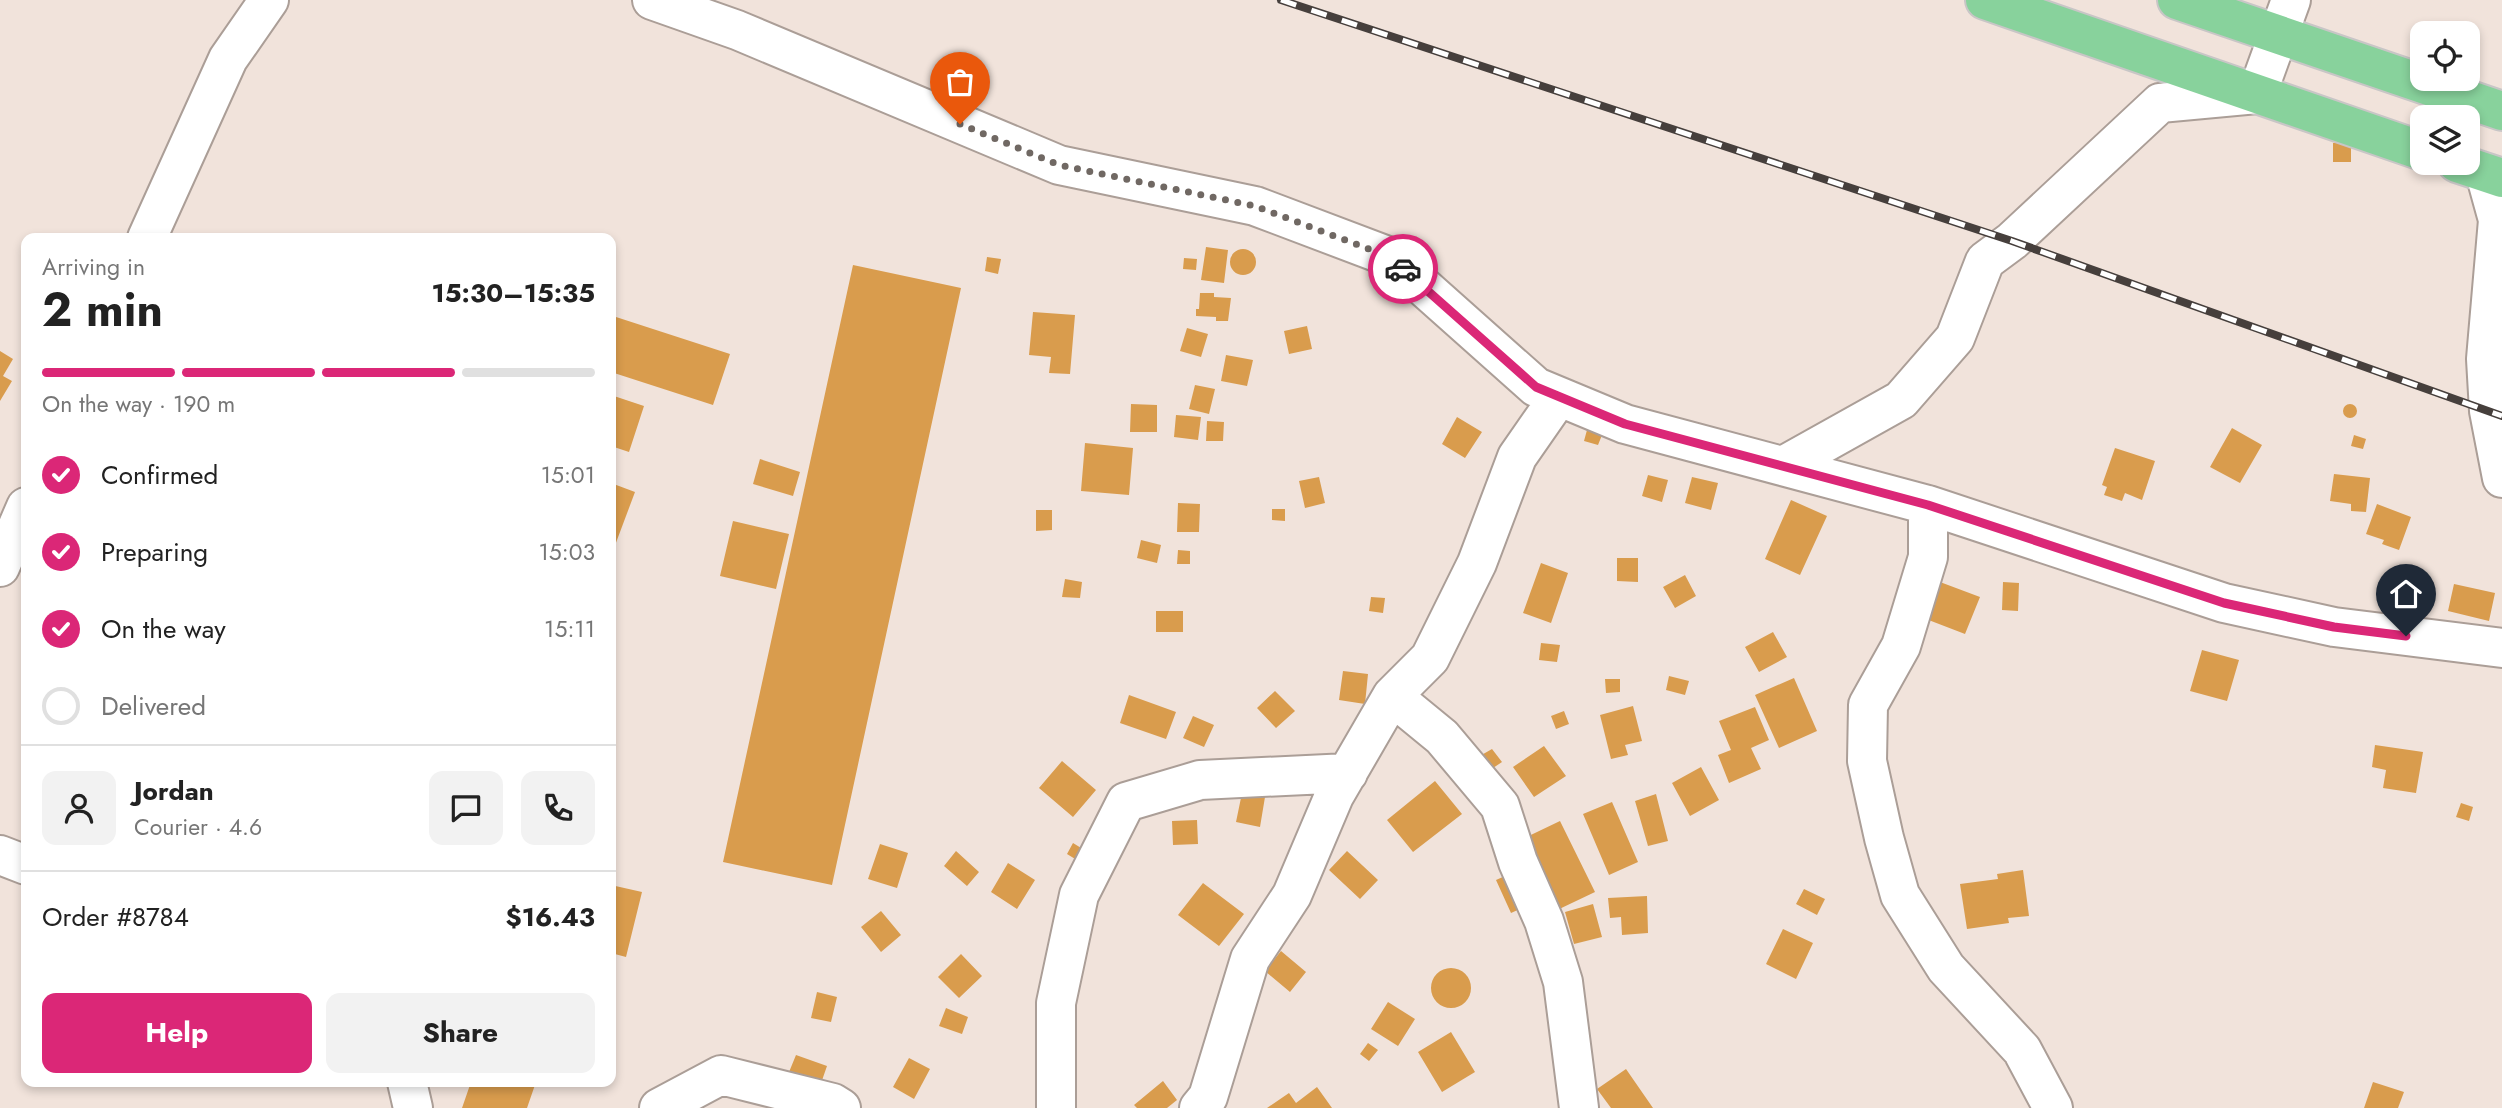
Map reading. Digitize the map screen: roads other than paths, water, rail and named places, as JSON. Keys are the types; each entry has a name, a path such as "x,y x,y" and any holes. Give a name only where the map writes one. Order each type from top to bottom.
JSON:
{"highway":[{"path":"1984,0 2410,147"},
{"path":"2177,0 2285,17 2502,111"}],"street":[{"path":"149,233 228,59 269,0"},
{"path":"652,0 737,30 1059,165 1255,206 1390,257 1536,387 1625,424 1928,505 2224,603 2334,627 2502,648"},
{"path":"1783,466 1901,400 1955,338 1985,261 2012,240 2160,103 2257,94 2285,17"},
{"path":"2481,171 2498,220 2486,359 2489,411 2502,478"},
{"path":"1199,1108 1208,1097 1250,959 1292,895 1334,796 1392,696 1430,658 1477,563 1517,457 1558,398"},
{"path":"1928,505 1928,557 1901,646 1868,705 1867,761 1900,895 1946,968 2022,1050 2053,1108"},
{"path":"0,566 21,518"},
{"path":"1392,696 1442,737 1500,806 1518,862 1544,921 1563,982 1579,1108"},
{"path":"1056,1108 1056,1003 1079,895 1126,802 1200,780 1348,773"},
{"path":"0,855 21,863"},
{"path":"659,1108 721,1075 833,1103 841,1108"},
{"path":"408,1087 413,1108"}],"railway":[{"path":"1281,0 2012,241 2502,416"}]}
